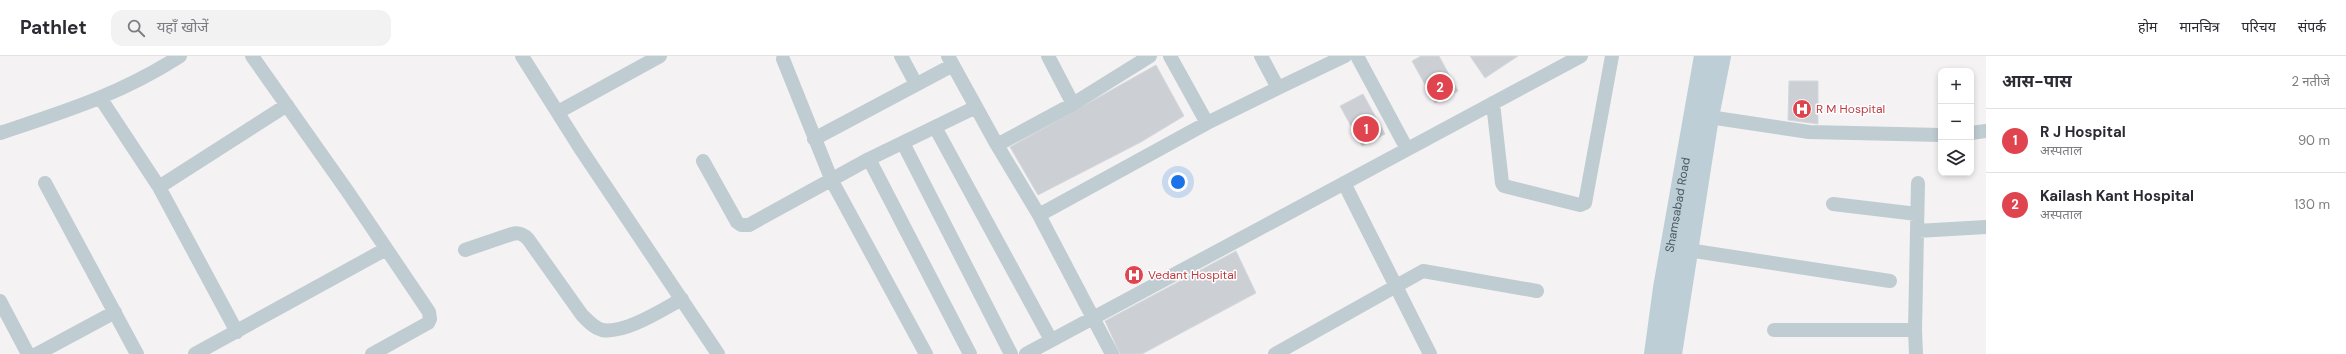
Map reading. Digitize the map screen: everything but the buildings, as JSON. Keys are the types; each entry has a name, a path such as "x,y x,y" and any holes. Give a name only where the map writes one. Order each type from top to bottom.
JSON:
{"main road":[{"name":"Shamsabad Road","path":"1654,354 1663,288 1704,56"},
{"name":"Shamsabad Road","path":"1672,354 1708,117 1721,56"}],"street":[{"path":"0,134 101,99 151,75 180,56"},
{"path":"252,56 429,312 430,318 422,327 372,354"},
{"path":"522,56 718,354"},
{"path":"558,112 660,56"},
{"path":"901,56 916,84"},
{"path":"1048,56 1073,104"},
{"path":"997,145 1073,104 1150,56"},
{"path":"1170,56 1207,123"},
{"path":"1262,56 1278,88"},
{"path":"1039,215 1207,123 1345,56"},
{"path":"1357,56 1407,149"},
{"path":"1026,354 1580,56"},
{"path":"1493,103 1502,182 1504,186 1580,205 1587,200 1612,56"},
{"path":"782,59 832,181 926,354"},
{"path":"814,139 916,84 951,60 997,145 1039,215 1112,354"},
{"path":"101,99 159,187 237,332"},
{"path":"159,187 288,106"},
{"path":"703,161 737,222 745,226 832,181 869,159 976,107"},
{"path":"1708,117 1809,132 1938,135"},
{"path":"935,127 1051,340"},
{"path":"1974,133 1986,131"},
{"path":"903,143 1011,354"},
{"path":"869,159 970,354"},
{"path":"45,183 137,354"},
{"path":"1344,183 1430,354"},
{"path":"1916,354 1915,330 1918,183"},
{"path":"1833,204 1917,214"},
{"path":"1917,231 1986,227"},
{"path":"465,250 512,234 523,235 528,239 582,315 590,324 601,330 624,328 682,299"},
{"path":"195,354 386,249"},
{"path":"1688,250 1890,281"},
{"path":"1274,354 1417,274 1429,272 1538,291"},
{"path":"0,301 28,354"},
{"path":"37,354 115,312"},
{"path":"1774,330 1915,330"}],"place":[{"name":"Kailash Kant Hospital","path":"1440,87"},
{"name":"R M Hospital","path":"1802,109"},
{"name":"R J Hospital","path":"1366,129"},
{"name":"Vedant Hospital","path":"1134,275"}]}
